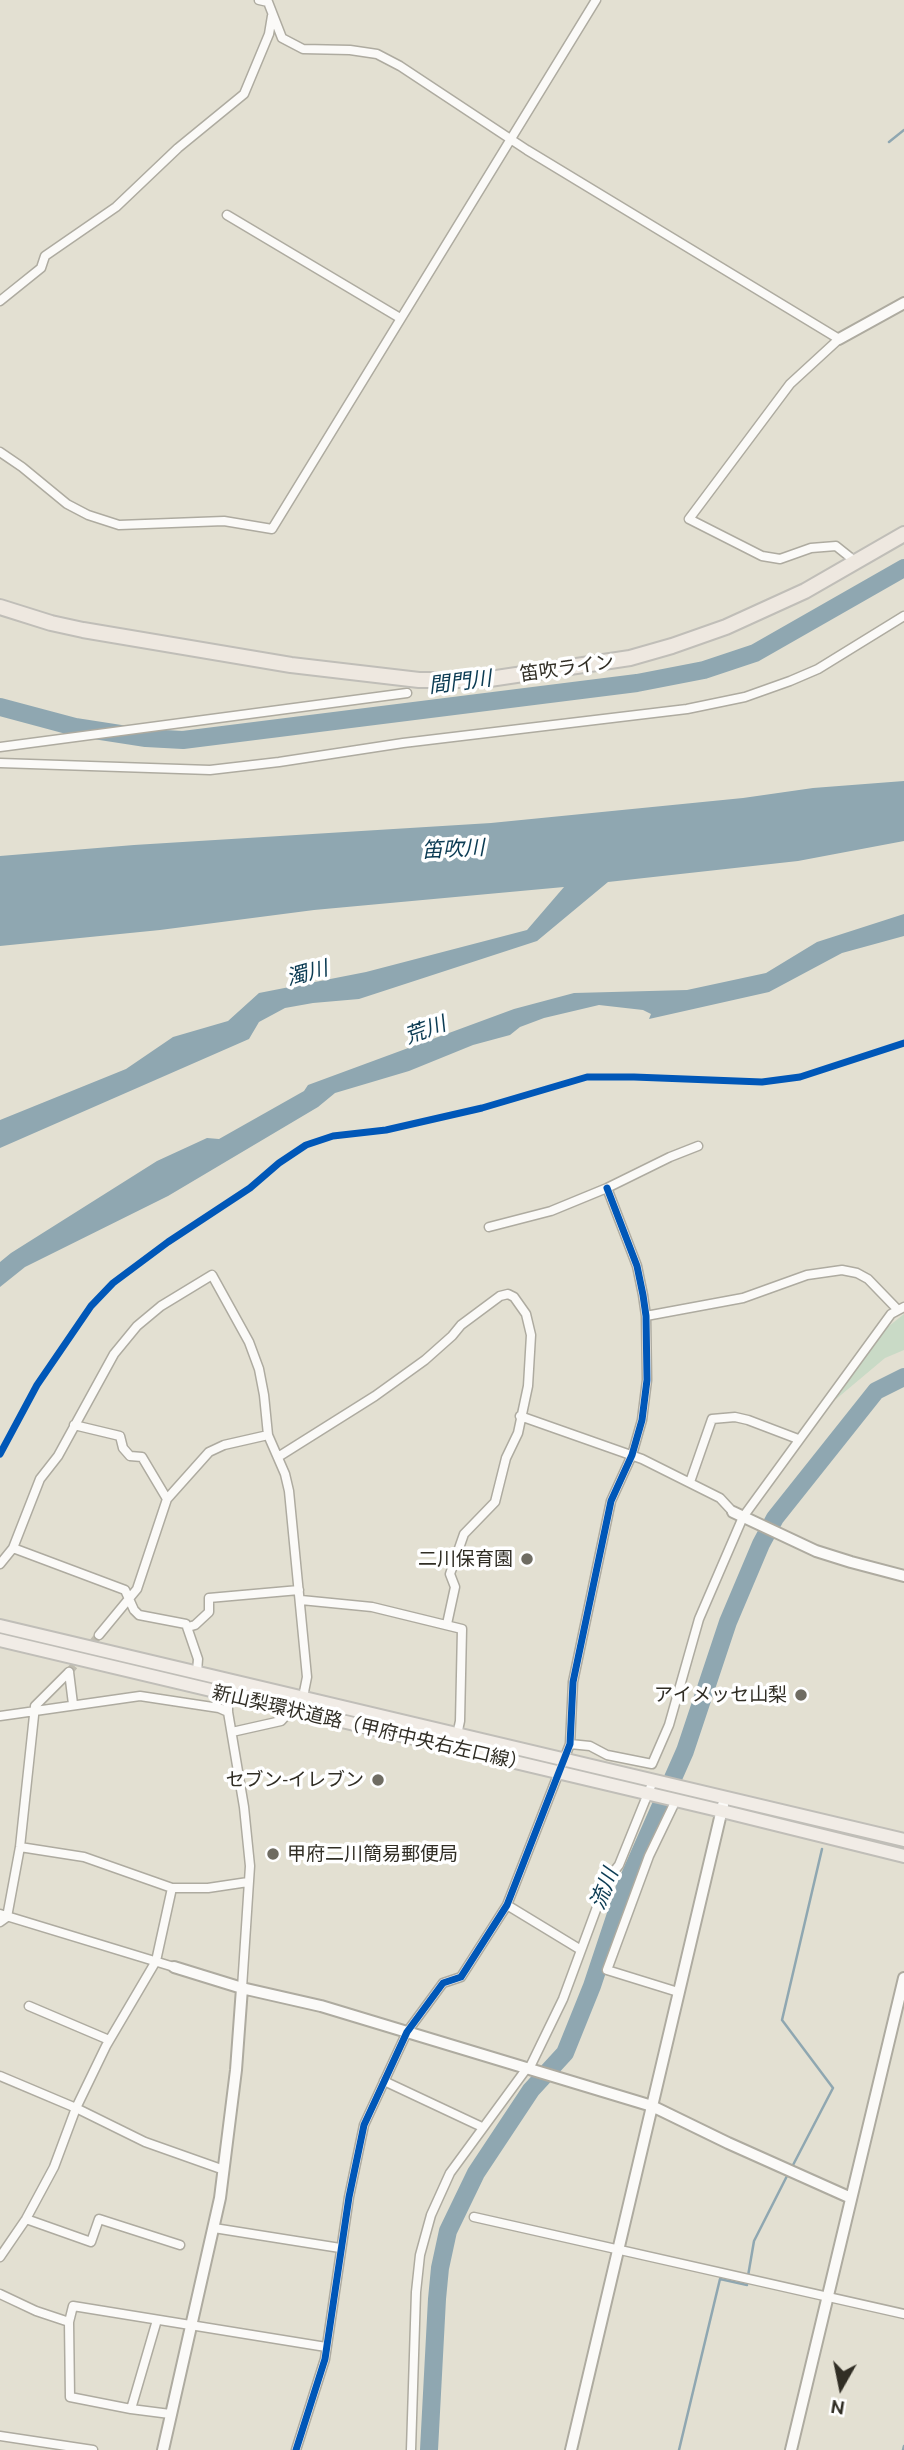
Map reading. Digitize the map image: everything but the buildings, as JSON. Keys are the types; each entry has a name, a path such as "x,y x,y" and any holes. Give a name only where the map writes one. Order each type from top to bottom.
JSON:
{"highway":[{"name":"笛吹ライン","path":"0,607 83,630 291,665 419,680 483,680 630,658 672,646 726,627 805,591 904,534"}],"main road":[{"name":"新山梨環状道路（甲府中央右左口線）","path":"0,1626 457,1735 651,1795 673,1800 723,1804 904,1840"},
{"name":"新山梨環状道路（甲府中央右左口線）","path":"0,1640 293,1710 562,1767 656,1782 904,1856"}],"street":[{"path":"0,452 67,503 88,515 119,525 224,521 272,529 596,0"},
{"path":"267,3 282,38 303,49 350,50 377,54 400,66 511,140 839,339"},
{"path":"0,301 41,268 45,256 116,207 178,148 244,94 269,34 267,3"},
{"path":"227,215 400,318"},
{"path":"856,562 835,546 811,548 780,559 762,556 689,519 790,384 839,339 904,303"},
{"path":"0,763 210,770 403,743 687,709 745,697 790,681 818,668 904,615"},
{"path":"0,747 407,693"},
{"path":"489,1227 551,1211 698,1146"},
{"path":"296,2450 326,2347 340,2248 364,2125 407,2032 443,1983 461,1977 507,1905 570,1744 573,1682 611,1501 632,1455 645,1398 646,1316 637,1266 607,1188"},
{"path":"570,1744 590,1746 607,1755 652,1764 668,1725 699,1619 743,1517 891,1314 901,1308 868,1279 842,1270 807,1275 743,1298 646,1316"},
{"path":"0,1564 13,1548 40,1479 58,1456 114,1354 137,1326 161,1306 212,1275 249,1342 259,1369 268,1435 289,1491 307,1677 303,1697 281,1721 233,1732"},
{"path":"278,1457 376,1396 425,1360 461,1325 500,1296 508,1294 522,1305 531,1335 527,1386 518,1433 506,1458 495,1502 464,1534 450,1574 455,1587 447,1623"},
{"path":"520,1416 632,1455 720,1498 743,1517 816,1551 904,1576"},
{"path":"690,1482 712,1419 734,1417 748,1420 798,1439"},
{"path":"74,1425 120,1436 123,1448 130,1455 142,1457 167,1499"},
{"path":"99,1635 137,1589 167,1499 209,1452 224,1445 268,1435"},
{"path":"13,1548 125,1590 139,1615 184,1623 188,1627 198,1659 197,1672"},
{"path":"188,1627 195,1625 209,1612 209,1598 299,1590"},
{"path":"301,1600 372,1607 447,1623 462,1629 460,1721 457,1735"},
{"path":"73,1704 69,1672 35,1706 20,1847 2,1917 242,1988 321,2006 652,2106 851,2198"},
{"path":"163,2450 214,2228 236,2070 250,1866 244,1807 228,1712 228,1695"},
{"path":"0,1716 140,1696 219,1708 228,1712"},
{"path":"411,2450 416,2292 420,2256 431,2215 450,2173 482,2127 529,2069 563,1999 607,1880 619,1865 656,1782"},
{"path":"673,1800 649,1856 607,1970 678,1992"},
{"path":"571,2450 723,1804"},
{"path":"20,1847 76,1855 172,1888 208,1888 248,1882"},
{"path":"0,2257 26,2219 54,2167 76,2108 109,2040 156,1961 172,1888"},
{"path":"507,1905 581,1950"},
{"path":"791,2450 904,1978"},
{"path":"29,2006 109,2040"},
{"path":"0,2076 76,2108 145,2142 224,2169"},
{"path":"384,2081 482,2127"},
{"path":"474,2217 904,2315"},
{"path":"26,2219 91,2242 99,2219 180,2245"},
{"path":"214,2228 340,2248"},
{"path":"0,2294 36,2311 69,2322"},
{"path":"170,2414 131,2410 70,2397 69,2322 73,2306 326,2347"},
{"path":"131,2410 157,2320"},
{"path":"0,2436 93,2450"}],"green space":[{"path":"904,1314 904,1350 885,1358 835,1400 884,1330"}],"water":[{"name":"笛吹川","path":"904,781 904,841 798,861 608,882 537,941 359,999 285,1008 259,1022 249,1039 0,1148 0,1120 126,1069 173,1037 228,1021 259,993 366,972 527,930 564,887 314,910 160,930 0,946 0,856 491,823 743,798 813,788"},
{"path":"904,914 904,936 842,953 769,992 649,1019 651,1014 643,1010 599,1005 544,1018 520,1027 510,1035 473,1045 409,1071 335,1093 318,1107 168,1196 25,1267 0,1287 0,1262 11,1253 157,1161 207,1138 219,1139 304,1091 308,1085 514,1009 574,993 687,990 766,973 817,942"}],"waterway":[{"path":"889,142 904,130"},
{"name":"間門川","path":"0,707 75,727 146,738 183,740 637,683 704,670 755,653 904,568"},
{"name":"流川","path":"429,2450 437,2299 448,2231 476,2173 531,2090 565,2053 592,1986 625,1887 685,1751 728,1622 761,1544 775,1518 876,1391 904,1377"},
{"path":"792,2167 833,2088 782,2020 822,1849"},
{"path":"748,2276 754,2241 789,2172"},
{"path":"679,2450 720,2279 747,2285"},
{"path":"903,2450 904,2446"}],"tunnel":[{"path":"69,1672 99,1635"}],"cycle path":[{"path":"0,1454 37,1385 91,1306 113,1283 168,1242 250,1188 279,1163 306,1145 333,1136 386,1130 482,1108 587,1077 762,1082 800,1077 904,1043"},
{"path":"296,2450 325,2359 349,2197 364,2125 407,2032 443,1983 461,1977 507,1905 570,1744 573,1682 611,1501 632,1455 642,1420 647,1380 646,1316 637,1266 607,1188"}],"place":[{"name":"二川保育園","path":"527,1559"},
{"name":"アイメッセ山梨","path":"801,1695"},
{"name":"セブン-イレブン","path":"378,1780"},
{"name":"甲府二川簡易郵便局","path":"273,1854"}],"water label":[{"name":"濁川","path":"307,973"},
{"name":"荒川","path":"425,1030"}]}
